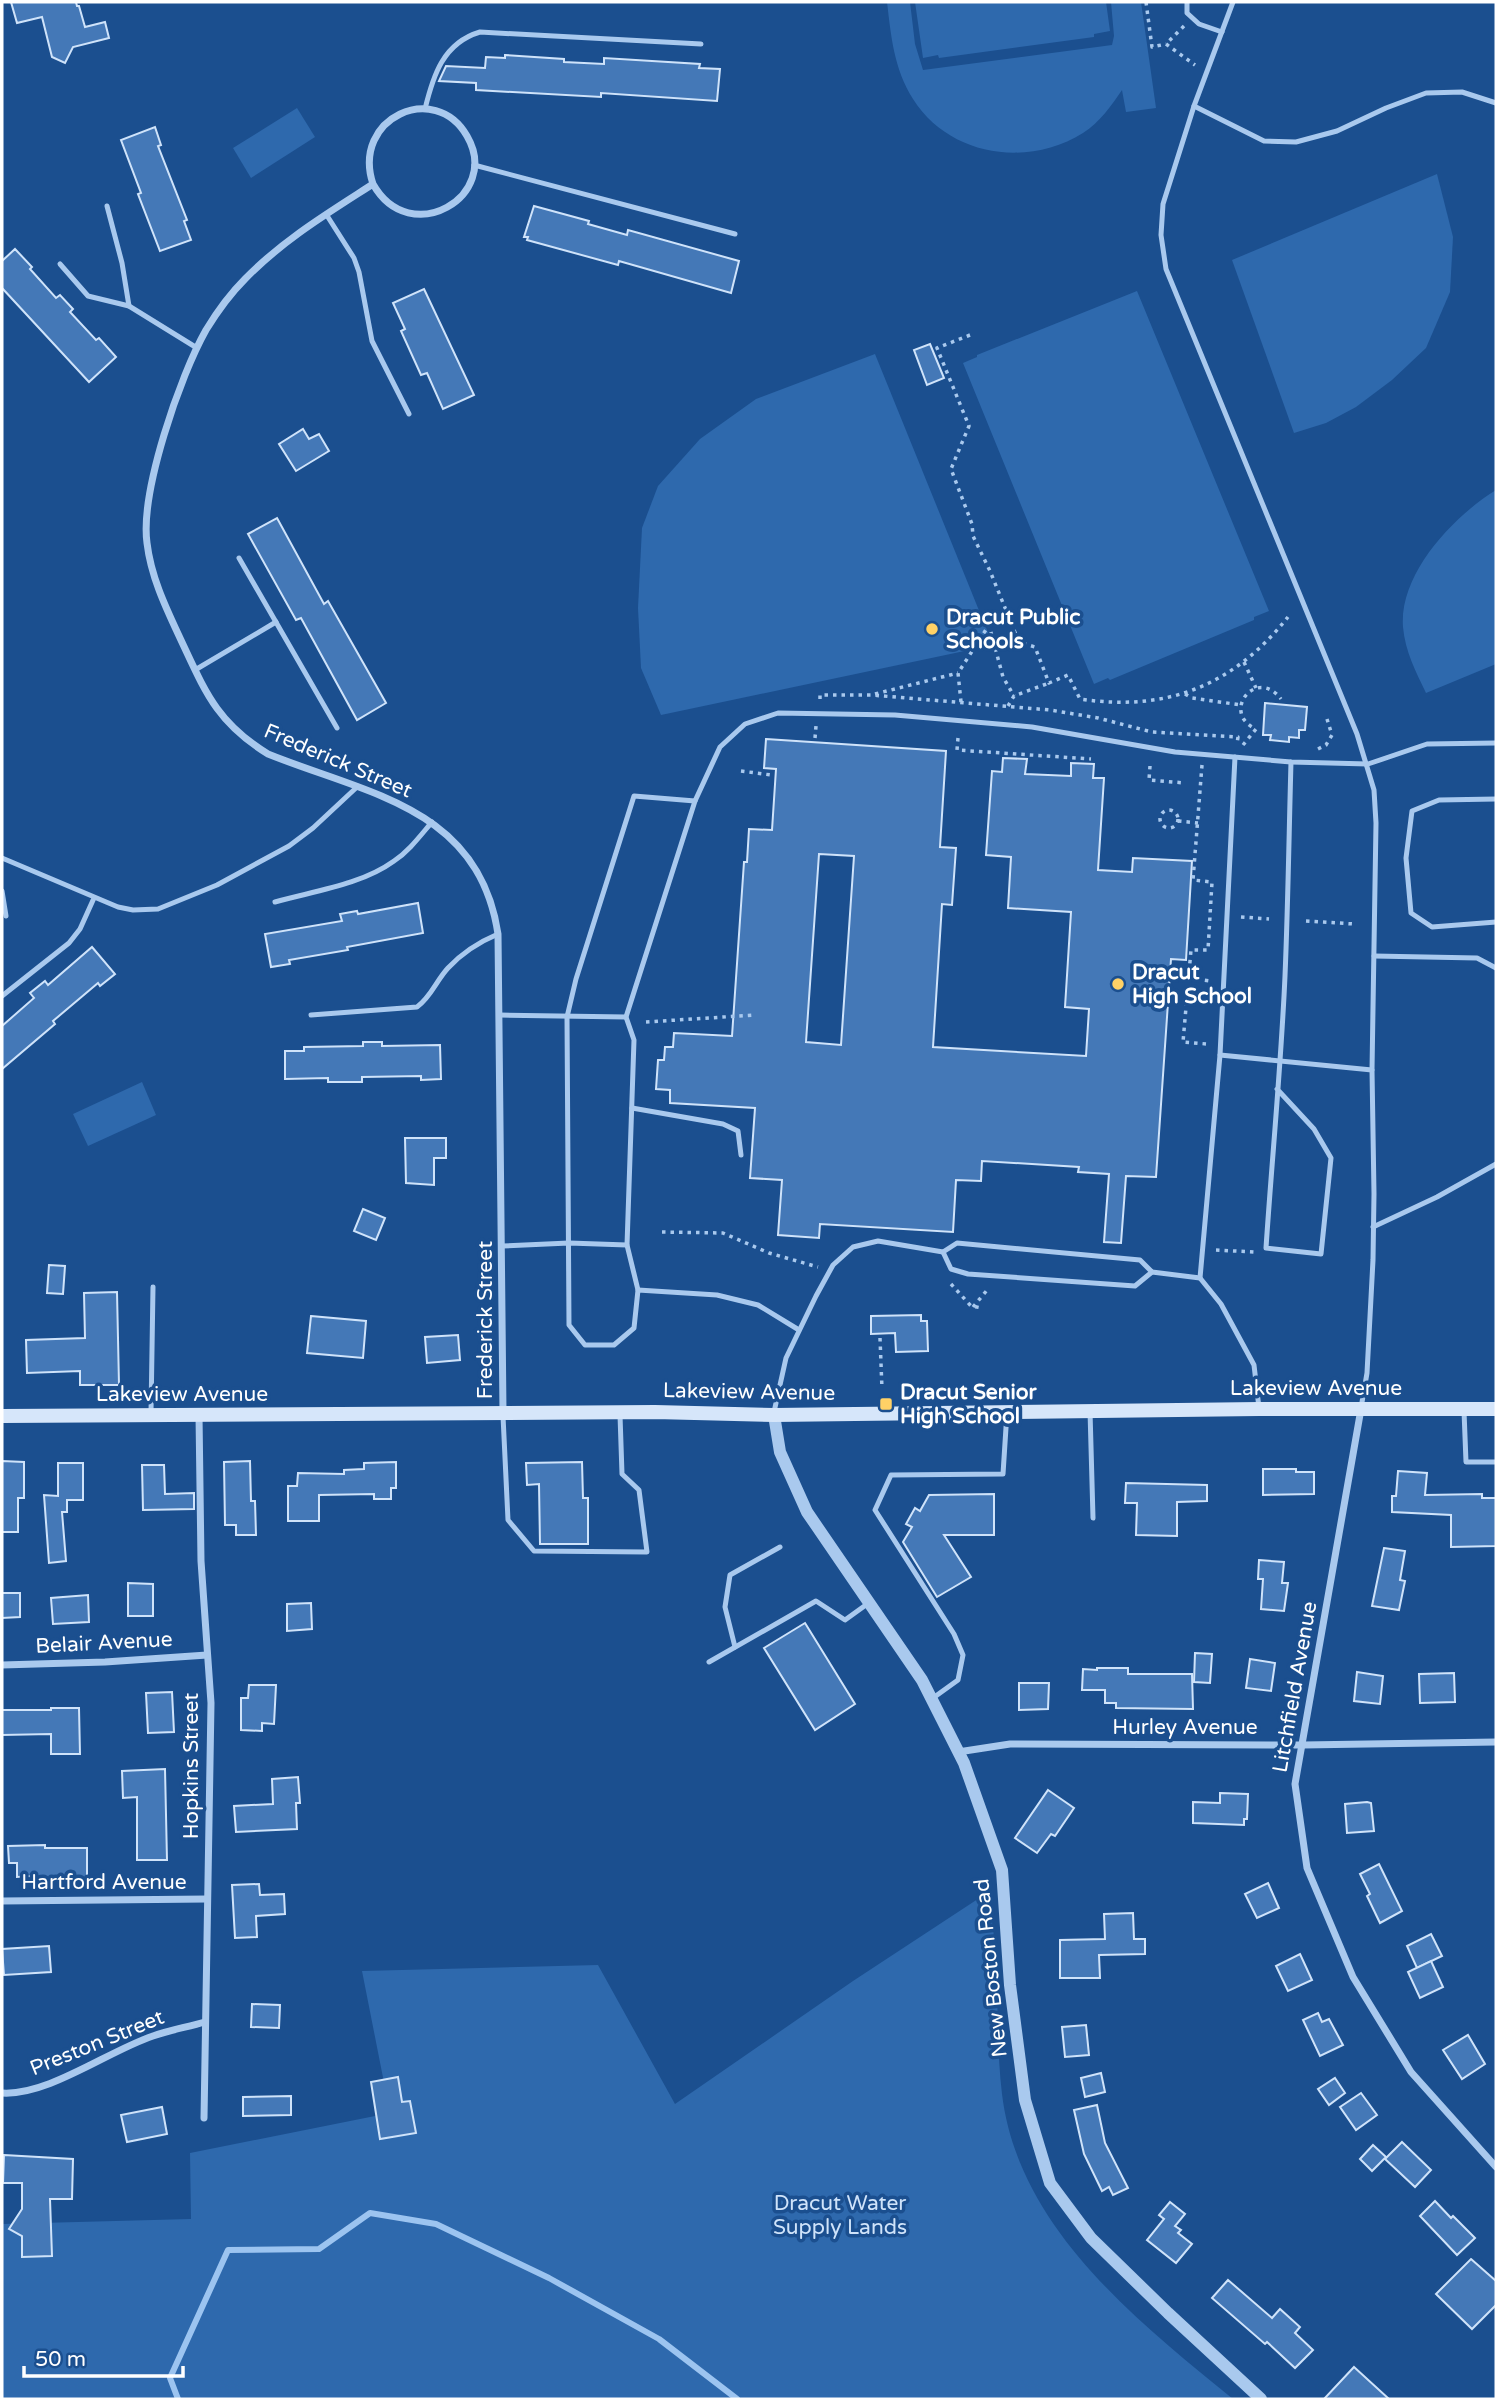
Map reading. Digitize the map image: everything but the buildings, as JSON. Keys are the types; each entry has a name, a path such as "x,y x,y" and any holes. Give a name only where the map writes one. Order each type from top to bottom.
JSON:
{"main road":[{"name":"Lakeview Avenue","path":"2,1416 503,1412 774,1415 1361,1408 1496,1409"}],"street":[{"path":"414,110 425,110 444,115 461,127 471,145 474,165 468,186 446,209 414,215 404,213 385,201 373,184 368,163 369,152 378,132 393,117 414,110"},
{"name":"Frederick Street","path":"373,184 282,245 245,280 215,316 186,374 162,447 147,500 147,543 159,591 195,670 216,710 225,721 250,744 268,754 391,799 432,822 457,845 478,874 494,909 498,934 500,1015 503,1412"},
{"name":"Litchfield Avenue","path":"1361,1408 1295,1784 1307,1868 1353,1977 1411,2072 1496,2167"},
{"name":"Hopkins Street","path":"199,1415 201,1561 211,1703 204,2118"},
{"name":"New Boston Road","path":"774,1415 780,1452 807,1511 922,1680 958,1752 1002,1870 1010,1986 1025,2100 1050,2183 1091,2238 1168,2314 1261,2399"},
{"name":"Belair Avenue","path":"2,1665 207,1655"},
{"name":"Hurley Avenue","path":"958,1752 1010,1745 1496,1742"},
{"name":"Hartford Avenue","path":"2,1900 207,1899"},
{"name":"Preston Street","path":"2,2093 16,2094 51,2082 152,2036 205,2022"}],"lane":[{"path":"1187,2 1187,13 1192,18 1199,24 1222,32"},
{"path":"1233,2 1194,106 1163,204 1161,235 1167,269 1357,734 1374,790 1373,1227 1367,1373 1361,1408"},
{"path":"425,110 433,76 439,66 462,41 480,32 701,44"},
{"path":"1194,106 1264,141 1296,142 1337,131 1426,93 1462,92 1496,103"},
{"path":"474,165 735,234"},
{"path":"107,206 122,264 129,306"},
{"path":"326,214 354,258 372,341 409,414"},
{"path":"60,264 88,296 129,306 197,348"},
{"path":"239,558 337,728"},
{"path":"195,670 276,622"},
{"path":"695,801 634,796 576,979 567,1017 569,1325 584,1345 614,1345 634,1328 638,1290 627,1245 634,1040 626,1017 695,801 720,747 745,724 778,713 895,715 1032,727 1203,755 1291,762 1368,764 1427,744 1496,743"},
{"path":"1200,1278 1220,1055 1235,757"},
{"path":"1277,1089 1314,1129 1331,1158 1321,1254 1266,1248 1277,1089 1285,978 1291,762"},
{"path":"2,858 94,898 133,910 158,909 217,885 289,846 313,828 357,787"},
{"path":"1496,799 1439,800 1412,811 1406,858 1411,913 1432,927 1496,922"},
{"path":"275,902 357,879 381,869 400,857 432,822"},
{"path":"2,891 6,916"},
{"path":"2,996 69,943 80,929 94,898"},
{"path":"312,1016 417,1007 430,996 447,969 474,946 498,934"},
{"path":"1374,956 1477,958 1496,968"},
{"path":"500,1015 626,1017"},
{"path":"1220,1055 1372,1070"},
{"path":"632,1108 723,1124 738,1131 741,1156"},
{"path":"1373,1227 1437,1197 1496,1164"},
{"path":"774,1415 786,1358 833,1265 853,1247 878,1241 943,1252 957,1243 1128,1258 1140,1260 1152,1272 1200,1278 1222,1304 1254,1365 1259,1409"},
{"path":"502,1246 569,1243 627,1245"},
{"path":"943,1252 951,1269 968,1274 1135,1286 1152,1272"},
{"path":"151,1415 153,1287"},
{"path":"638,1290 717,1295 758,1304 799,1330"},
{"path":"1464,1409 1466,1462 1496,1462"},
{"path":"1090,1411 1093,1518"},
{"path":"503,1412 508,1520 534,1552 647,1552 639,1490 621,1474 620,1412"},
{"path":"932,1700 958,1680 963,1656 954,1633 876,1510 891,1475 1003,1474 1007,1412"},
{"path":"735,1647 725,1607 730,1575 780,1547"},
{"path":"709,1662 816,1601 845,1620 870,1602"}],"path":[{"path":"1146,2 1152,47 1166,44 1192,18"},
{"path":"1166,44 1195,65"},
{"path":"970,335 937,348 969,426 951,469 972,524 973,536 1018,642 1035,647 1049,683"},
{"path":"1008,706 1014,696 1068,675 1080,699 1113,704 1156,701 1183,693 1227,675 1244,662 1289,617"},
{"path":"961,702 958,673 989,625 1003,677 1014,696"},
{"path":"1244,662 1256,688"},
{"path":"871,695 958,673"},
{"path":"1243,745 1256,729 1245,721 1241,705 1244,696 1256,688 1270,689 1281,699"},
{"path":"1183,693 1192,698 1241,705"},
{"path":"820,699 820,695 871,695 1008,706 1074,714 1152,732 1238,737 1237,745 1255,746"},
{"path":"1318,749 1326,745 1332,735 1327,719"},
{"path":"815,738 816,725"},
{"path":"1205,735 1193,880 1212,882 1208,950 1191,950 1183,1042 1220,1045"},
{"path":"958,738 957,750 1091,759"},
{"path":"1150,766 1149,780 1185,783"},
{"path":"741,771 771,775"},
{"path":"1178,821 1175,813 1170,811 1162,814 1160,819 1162,825 1170,828 1178,821 1198,822"},
{"path":"1241,917 1269,919"},
{"path":"1306,921 1354,924"},
{"path":"1188,978 1222,983"},
{"path":"646,1022 755,1015"},
{"path":"662,1232 723,1233 818,1268"},
{"path":"1214,1250 1248,1253 1266,1248"},
{"path":"974,1307 998,1276"},
{"path":"950,1282 974,1307 982,1308"},
{"path":"880,1338 882,1389"}],"green space":[{"path":"887,2 910,2 915,44 923,70 1112,45 1114,36 1111,2 1141,2 1156,108 1126,112 1122,90 1095,124 1061,144 1014,153 968,144 947,133 928,118 913,99 897,64"},
{"path":"915,2 1106,2 1110,31 1094,34 1094,37 923,58"},
{"path":"297,108 315,137 251,178 233,148"},
{"path":"1437,174 1453,237 1450,292 1426,348 1392,380 1356,407 1326,423 1294,433 1232,260"},
{"path":"1137,291 1269,611 1254,617 1254,620 1110,680 1108,678 1094,684 963,363"},
{"path":"875,354 993,645 661,715 641,668 638,608 642,528 658,486 700,439 756,399"},
{"path":"1496,490 1496,664 1426,693 1404,636 1404,607 1410,586 1432,548 1447,531"},
{"path":"142,1082 156,1115 88,1146 73,1114"},
{"name":"Dracut Water Supply Lands","path":"987,1893 995,1943 1002,2094 1013,2142 1031,2187 1057,2228 1087,2267 1158,2337 1233,2399 2,2399 2,2224 191,2219 190,2153 390,2113 362,1971 598,1965 675,2104 853,1981"}],"waterway":[{"path":"178,2399 170,2378 228,2250 319,2249 370,2213 436,2224 549,2278 659,2339 737,2399"}],"place":[{"name":"Dracut Public Schools","path":"932,629"},
{"name":"Dracut High School","path":"1118,984"},
{"name":"Dracut Senior High School","path":"886,1404"}]}
